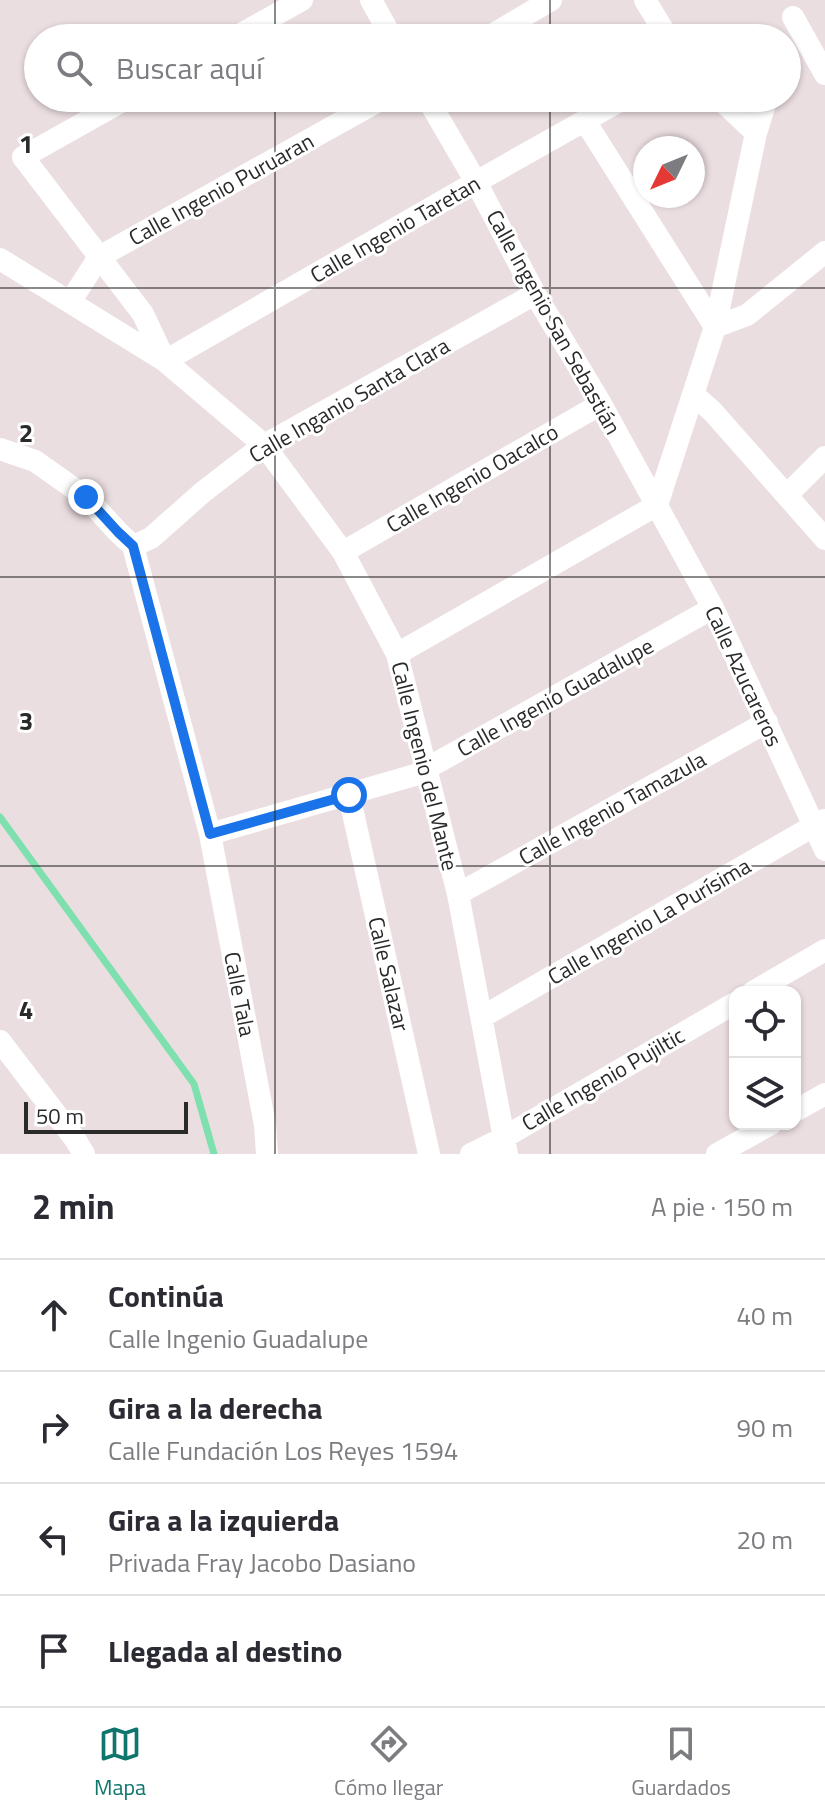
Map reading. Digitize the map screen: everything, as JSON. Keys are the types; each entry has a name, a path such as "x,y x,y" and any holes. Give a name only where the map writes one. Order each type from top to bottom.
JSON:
{"street":[{"path":"259,24 302,0"},
{"path":"371,0 384,24"},
{"path":"511,24 551,0"},
{"path":"645,0 660,24"},
{"path":"801,33 825,74"},
{"name":"Calle Ingenio del Mante","path":"103,112 23,157 143,314 165,361"},
{"name":"Calle Ingenio Puruaran","path":"99,257 359,112"},
{"name":"Calle Ingenio San Sebastián","path":"435,112 535,294 657,505"},
{"name":"Calle Ingenio Taretan","path":"165,361 601,112"},
{"path":"734,112 756,133"},
{"path":"397,654 657,505 715,327 763,112"},
{"path":"585,121 715,327"},
{"path":"715,327 747,315 825,252"},
{"path":"70,302 99,257"},
{"name":"Calle Ingenio del Mante","path":"0,259 165,361 264,445 343,552 397,654 458,894 505,1146"},
{"name":"Calle Inganio Santa Clara","path":"133,546 151,538 203,492 264,445 535,294"},
{"path":"693,394 713,412 825,539"},
{"name":"Calle Ingenio Oacalco","path":"343,552 601,404"},
{"path":"0,449 35,461 86,497 133,546"},
{"path":"787,495 825,457"},
{"name":"Calle Azucareros","path":"657,505 713,608 767,722 820,822 825,850"},
{"name":"Calle Tala","path":"133,546 210,834 265,1125 267,1154"},
{"name":"Calle Ingenio Guadalupe","path":"210,834 415,775 713,608"},
{"name":"Calle Ingenio Tamazula","path":"458,894 767,722"},
{"name":"Calle Salazar","path":"349,795 429,1154"},
{"name":"Calle Ingenio La Purísima","path":"482,1017 820,822"},
{"path":"763,986 825,950"},
{"name":"Calle Ingenio Pujiltic","path":"471,1154 505,1146 729,1007"},
{"path":"0,1041 84,1154"},
{"path":"801,1108 825,1094"},
{"path":"717,1154 760,1130"}],"waterway":[{"path":"0,817 194,1084 214,1154"}],"route":[{"path":"86,497 133,546 210,834 349,795"}]}
